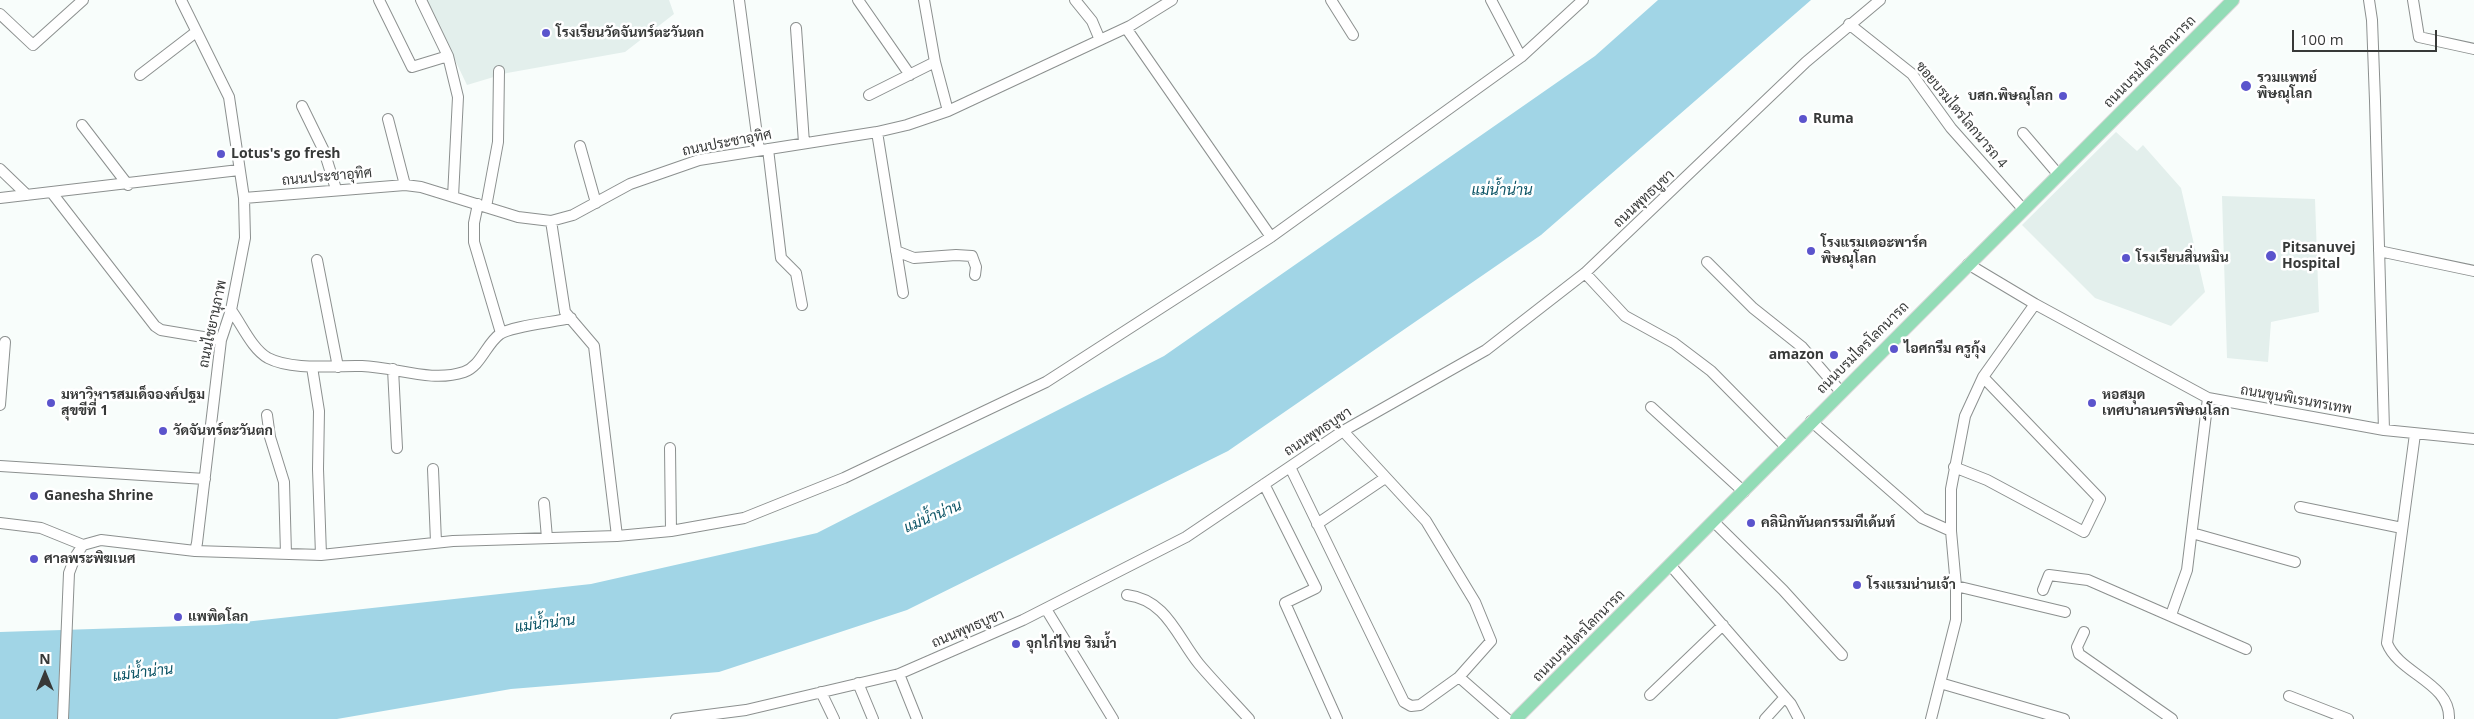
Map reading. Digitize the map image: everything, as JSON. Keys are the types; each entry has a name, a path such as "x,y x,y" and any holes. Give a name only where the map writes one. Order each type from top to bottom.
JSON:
{"main road":[{"name":"ถนนบรมไตรโลกนารถ","path":"1516,719 1671,566 1811,421 2234,0"}],"street":[{"name":"ถนนไชยานุภาพ","path":"181,0 229,97 244,198 245,238 231,310 221,340 195,551"},
{"path":"379,0 412,67 448,56"},
{"path":"421,0 448,56 458,98 453,197"},
{"path":"739,0 781,258 796,273 802,305"},
{"path":"858,0 910,75"},
{"path":"924,0 935,62 948,111"},
{"path":"1075,0 1092,21 1100,40"},
{"name":"ถนนประชาอุทิศ","path":"244,198 405,185 421,187 518,217 551,221 574,215 630,184 699,160 877,132 906,125 948,111 1126,28 1172,0"},
{"path":"1331,0 1354,35"},
{"path":"1492,0 1521,57"},
{"path":"63,719 69,573 74,557 83,545 101,540 195,551 321,555 436,542 617,536 671,531 744,518 844,478 1046,382 1271,238 1521,57 1584,0"},
{"name":"ถนนพุทธบูชา","path":"676,719 747,714 822,692 899,674 1046,608 1186,537 1343,431 1486,350 1585,273 1849,24 1880,0"},
{"path":"2369,0 2372,20 2384,430"},
{"path":"2413,0 2419,37 2474,49"},
{"path":"0,14 33,45 77,2"},
{"name":"ซอยบรมไตรโลกนารถ 4","path":"1849,24 1912,74 1951,128 2024,209"},
{"path":"796,28 804,143"},
{"path":"1126,28 1271,238"},
{"path":"140,75 196,32"},
{"path":"869,95 935,62"},
{"path":"499,71 498,142 482,206 474,223 474,242 501,333"},
{"path":"302,106 324,151 336,190"},
{"path":"388,119 405,185"},
{"path":"82,125 128,185"},
{"path":"877,132 903,293"},
{"path":"2023,133 2058,174"},
{"path":"580,146 596,203"},
{"path":"0,169 27,195"},
{"path":"0,198 128,185 239,170"},
{"path":"52,193 155,326 161,330 221,340"},
{"path":"551,221 561,300 565,312 594,346 617,536"},
{"path":"2380,251 2474,271"},
{"path":"896,252 914,258 956,255 972,256 976,267 975,275"},
{"path":"317,260 338,366"},
{"path":"1707,262 1753,308 1802,346 1841,392"},
{"name":"ถนนขุนพิเรนทรเทพ","path":"1968,264 2035,304 2208,398 2384,430 2474,439"},
{"path":"1585,273 1625,316 1674,343 1711,371 1787,448"},
{"path":"1931,719 1956,620 1956,586 1951,531 1950,488 1965,416 1983,376 2035,304"},
{"path":"231,310 259,351 270,359 312,367 338,366 393,369 432,376 449,376 466,371 475,364 501,333 570,318"},
{"path":"0,406 4,342"},
{"path":"312,367 319,411 318,469 321,555"},
{"path":"393,369 397,448"},
{"path":"1954,467 1987,480 2084,532 2100,499 1983,376"},
{"path":"2171,615 2187,570 2208,398"},
{"path":"1651,408 1744,492"},
{"path":"267,414 270,437 284,482 286,554"},
{"path":"1811,421 1922,518 1951,531"},
{"path":"1290,467 1404,702 1411,706 1420,705 1460,677 1491,641 1475,602 1426,521 1343,431"},
{"path":"2415,434 2387,643 2391,654 2442,695 2448,704 2449,719"},
{"path":"670,448 671,531"},
{"path":"0,466 205,479"},
{"path":"434,469 436,542"},
{"path":"1316,524 1386,478"},
{"path":"1264,484 1316,588 1285,603 1336,719"},
{"path":"544,503 547,538"},
{"path":"2300,507 2402,528"},
{"path":"1714,522 1783,590 1842,655"},
{"path":"0,523 42,528 83,545"},
{"path":"2192,533 2295,562"},
{"path":"1671,566 1785,697 1799,719"},
{"path":"2043,590 2049,575 2076,577 2113,590 2246,649"},
{"path":"1956,586 2065,612"},
{"path":"1127,595 1150,602 1166,614 1199,664 1249,719"},
{"path":"1046,608 1113,719"},
{"path":"1650,695 1723,626"},
{"path":"2084,632 2077,647 2078,654 2172,719"},
{"path":"899,674 917,719"},
{"path":"1460,677 1507,719"},
{"path":"858,683 873,719"},
{"path":"1940,683 2064,719"},
{"path":"822,692 834,719"},
{"path":"2289,696 2348,719"},
{"path":"1765,719 1785,697"}],"shaded area":[{"name":"โรงเรียนวัดจันทร์ตะวันตก","path":"426,0 669,0 674,14 625,52 507,73 467,85"},
{"name":"โรงเรียนสิ่นหมิน","path":"2116,132 2137,151 2143,145 2181,188 2205,292 2171,326 2095,298 2022,225"},
{"name":"Pitsanuvej Hospital","path":"2222,196 2315,199 2319,312 2271,322 2268,362 2227,358"}],"water":[{"name":"แม่น้ำน่าน","path":"1658,0 1811,0 1541,235 1228,451 907,610 719,672 511,689 337,719 0,719 0,632 217,625 591,584 817,533 1164,356 1595,56"}],"place":[{"name":"โรงเรียนวัดจันทร์ตะวันตก","path":"546,33"},
{"name":"รวมแพทย์ พิษณุโลก","path":"2246,86"},
{"name":"บสก.พิษณุโลก","path":"2063,96"},
{"name":"Ruma","path":"1803,119"},
{"name":"Lotus's go fresh","path":"221,154"},
{"name":"โรงแรมเดอะพาร์ค พิษณุโลก","path":"1811,251"},
{"name":"Pitsanuvej Hospital","path":"2271,256"},
{"name":"โรงเรียนสิ่นหมิน","path":"2126,258"},
{"name":"ไอศกรีม ครูกุ้ง","path":"1894,349"},
{"name":"amazon","path":"1834,355"},
{"name":"มหาวิหารสมเด็จองค์ปฐม สุขขีที่ 1","path":"51,403"},
{"name":"หอสมุด เทศบาลนครพิษณุโลก","path":"2092,403"},
{"name":"วัดจันทร์ตะวันตก","path":"163,431"},
{"name":"Ganesha Shrine","path":"34,496"},
{"name":"คลินิกทันตกรรมทีเด้นท์","path":"1751,523"},
{"name":"ศาลพระพิฆเนศ","path":"34,559"},
{"name":"โรงแรมน่านเจ้า","path":"1857,585"},
{"name":"แพพิดโลก","path":"178,617"},
{"name":"จุกไก่ไทย ริมน้ำ","path":"1016,644"}]}
